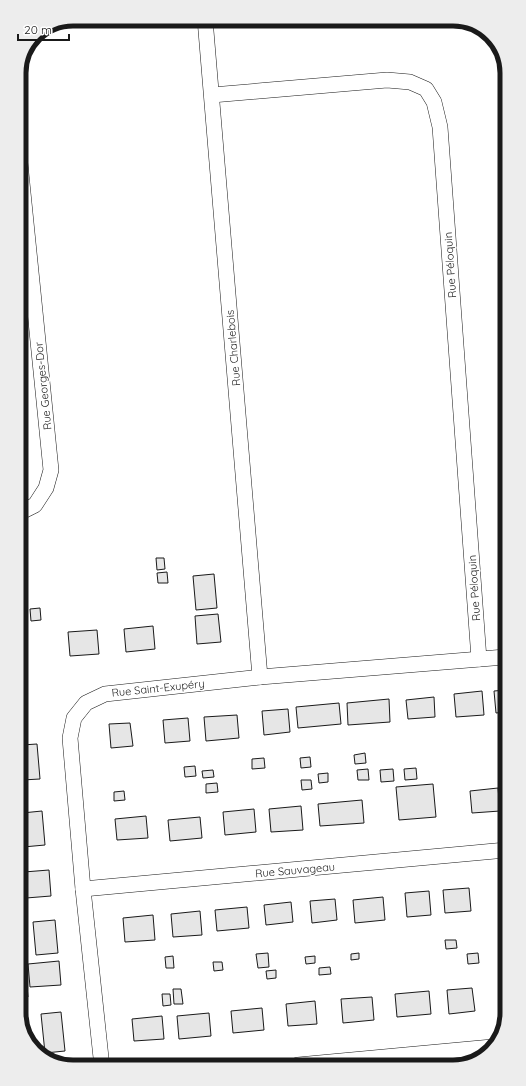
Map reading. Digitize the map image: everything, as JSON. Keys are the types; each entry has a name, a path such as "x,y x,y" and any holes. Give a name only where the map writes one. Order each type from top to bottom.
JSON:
{"street":[{"name":"Rue Charlebois","path":"206,26 260,677"},
{"name":"Rue Péloquin","path":"212,94 387,80 410,82 426,90 434,102 440,127 479,659"},
{"name":"Rue Georges-Dor","path":"26,222 51,470 46,488 35,505 26,510"},
{"name":"Rue Saint-Exupéry","path":"101,1060 83,889 70,738 74,718 86,703 105,694 260,677 500,657"},
{"name":"Rue Sauvageau","path":"83,889 500,851"},
{"path":"352,1060 484,1048"}],"building":[{"path":"156,558 164,558 165,569 157,570"},
{"path":"167,572 168,583 158,583 157,573"},
{"path":"214,574 217,608 196,610 193,576"},
{"path":"40,608 41,620 31,621 30,609"},
{"path":"218,614 221,642 197,644 195,616"},
{"path":"153,626 155,649 126,652 124,629"},
{"path":"97,630 99,654 70,656 68,632"},
{"path":"500,690 500,713 496,713 494,691"},
{"path":"482,691 484,715 456,717 454,694"},
{"path":"434,697 435,717 408,719 406,700"},
{"path":"389,699 390,722 348,725 347,703"},
{"path":"339,703 341,724 298,728 296,707"},
{"path":"288,709 290,732 264,735 262,711"},
{"path":"237,715 239,738 206,741 204,717"},
{"path":"188,718 190,741 165,743 163,720"},
{"path":"130,723 133,746 111,748 109,724"},
{"path":"37,744 40,779 26,780 26,745"},
{"path":"365,753 366,763 355,764 354,755"},
{"path":"310,757 311,767 301,768 300,758"},
{"path":"264,758 265,768 252,769 252,759"},
{"path":"195,766 196,776 185,777 184,767"},
{"path":"416,768 417,779 405,780 404,769"},
{"path":"368,769 369,780 358,780 357,770"},
{"path":"393,769 394,781 381,782 380,770"},
{"path":"213,770 214,777 203,778 202,771"},
{"path":"328,773 328,782 319,783 318,774"},
{"path":"301,780 311,780 312,789 302,790"},
{"path":"217,783 218,792 206,793 206,784"},
{"path":"433,784 436,817 399,820 396,787"},
{"path":"498,788 500,811 472,813 470,791"},
{"path":"124,791 125,800 114,801 114,792"},
{"path":"362,800 364,823 320,826 318,804"},
{"path":"301,806 303,830 271,832 269,809"},
{"path":"254,809 256,832 225,835 223,812"},
{"path":"42,811 45,845 26,847 26,813"},
{"path":"146,816 148,838 117,840 115,819"},
{"path":"200,817 202,838 170,841 168,820"},
{"path":"49,870 51,896 26,898 26,872"},
{"path":"469,888 471,911 445,913 443,890"},
{"path":"429,891 431,915 407,917 405,893"},
{"path":"383,897 385,920 355,923 353,900"},
{"path":"335,899 337,920 312,923 310,901"},
{"path":"291,902 293,922 266,925 264,905"},
{"path":"247,907 249,928 217,931 215,910"},
{"path":"200,911 202,935 173,937 171,914"},
{"path":"153,915 155,940 125,942 123,918"},
{"path":"55,920 58,953 36,955 33,922"},
{"path":"445,940 456,940 457,948 446,949"},
{"path":"268,953 269,967 258,968 256,954"},
{"path":"359,953 359,959 351,960 351,954"},
{"path":"478,953 479,963 468,964 467,954"},
{"path":"173,956 174,968 166,968 165,957"},
{"path":"315,956 315,963 306,964 305,957"},
{"path":"59,961 61,985 30,987 28,964"},
{"path":"213,962 222,962 223,970 214,971"},
{"path":"330,967 331,974 319,975 319,968"},
{"path":"276,970 276,978 267,979 266,971"},
{"path":"26,986 27,986 28,997 26,997"},
{"path":"472,988 475,1011 449,1014 447,990"},
{"path":"173,989 181,989 183,1004 174,1004"},
{"path":"429,991 431,1014 397,1017 395,994"},
{"path":"162,994 170,994 171,1005 163,1006"},
{"path":"372,997 374,1020 343,1023 341,999"},
{"path":"315,1001 317,1024 288,1026 286,1004"},
{"path":"262,1008 264,1030 233,1033 231,1011"},
{"path":"61,1012 65,1051 48,1053 45,1050 41,1014"},
{"path":"209,1013 211,1036 179,1039 177,1016"},
{"path":"162,1016 164,1039 134,1041 132,1019"}]}
